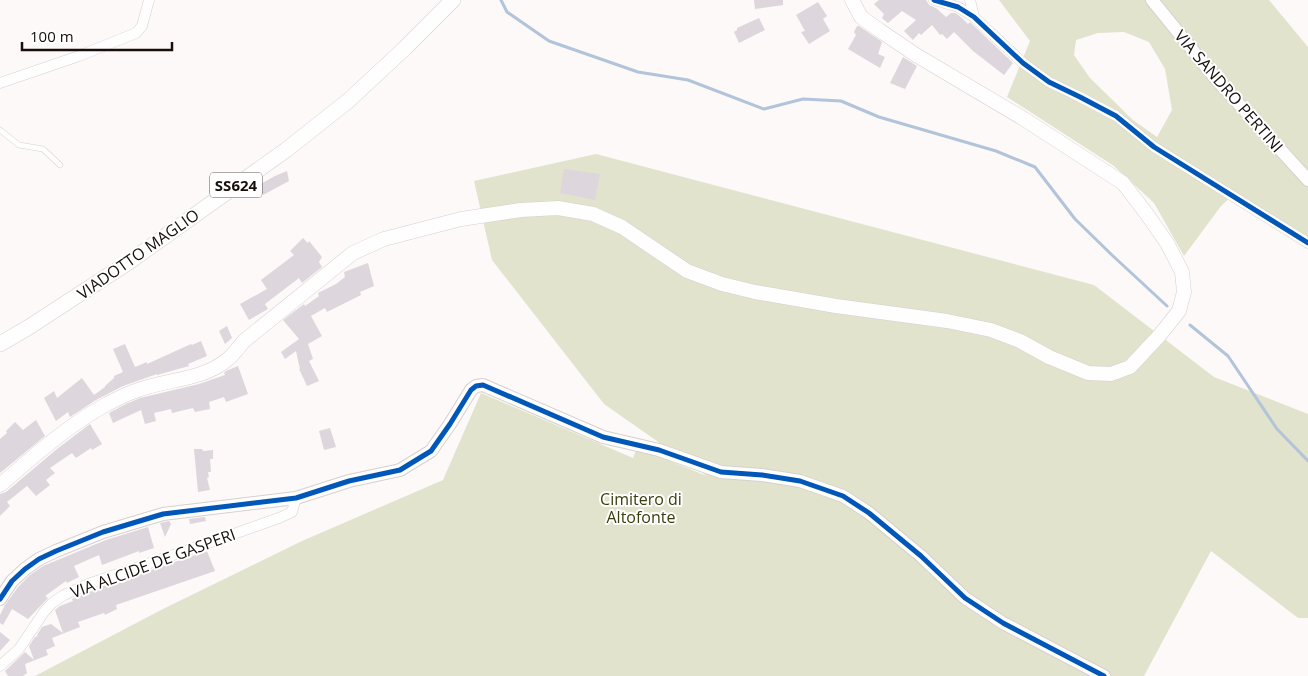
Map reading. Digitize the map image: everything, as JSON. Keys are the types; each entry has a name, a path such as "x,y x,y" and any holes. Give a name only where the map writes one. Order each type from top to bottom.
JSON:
{"main road":[{"name":"VIADOTTO MAGLIO","path":"0,344 129,262 286,150 355,95 452,0"},
{"path":"0,485 42,448 105,405 139,389 204,372 228,359 244,341 353,253 384,239 461,219 521,210 558,208 593,214 622,227 687,271 722,284 755,292 836,306 947,321 991,330 1020,341 1049,357 1088,373 1111,374 1130,367 1179,311 1184,292 1182,272 1167,243 1146,213 1123,183 1024,118 916,55 886,35 861,17 852,0"}],"street":[{"path":"0,83 136,34 142,26 149,0"},
{"path":"934,0 958,7 974,18 1023,63 1049,82 1116,116 1154,147 1308,243"},
{"path":"970,0 974,18"},
{"name":"VIA SANDRO PERTINI","path":"1152,0 1216,79 1308,180"},
{"path":"0,598 12,582 39,559 103,532 163,514 296,498 349,481 400,470 431,451 471,390 476,386 483,385 604,436 659,450 721,472 762,475 800,481 843,496 869,513 921,556 966,598 1003,624 1104,676"},
{"name":"VIA ALCIDE DE GASPERI","path":"0,666 19,650 44,612 64,595 88,584 279,518 292,512 296,498"}],"lane":[{"path":"0,130 19,144 43,149 60,164"}],"green space":[{"path":"999,0 1269,0 1308,47 1308,237 1236,192 1221,206 1184,256 1154,203 1114,166 1007,97 1030,41","holes":["1124,32 1149,42 1165,69 1172,110 1157,137 1133,120 1090,78 1074,55 1076,40 1098,33"]},
{"name":"Cimitero di Altofonte","path":"596,154 1094,285 1214,377 1308,414 1308,618 1298,618 1211,551 1144,676 35,676 163,609 302,541 443,480 481,393 633,458 637,448 707,476 604,404 492,260 474,181"}],"building":[{"path":"754,0 783,0 783,5 755,9"},
{"path":"879,0 926,0 929,5 936,8 946,17 951,13 955,13 968,24 970,22 1013,63 1004,75 973,51 954,32 947,39 942,34 940,35 932,25 921,35 919,33 913,40 904,31 916,20 902,11 888,23 882,18 884,14 874,4"},
{"path":"818,2 827,16 823,19 830,31 809,44 801,32 805,31 796,15"},
{"path":"759,18 765,30 739,43 734,32 737,28"},
{"path":"857,26 882,42 878,54 885,57 880,68 848,49 856,35 854,32"},
{"path":"903,57 917,66 905,89 890,83"},
{"path":"564,169 600,174 595,200 560,193"},
{"path":"287,171 289,181 263,195 257,186"},
{"path":"303,238 308,243 309,241 322,257 319,262 322,267 302,283 299,278 265,304 268,309 249,320 240,304 267,289 261,280 294,255 290,251"},
{"path":"368,263 374,286 360,292 361,295 327,312 325,308 311,316 322,336 308,344 313,359 309,361 319,381 307,386 299,369 296,351 285,359 281,352 299,339 283,320 304,304 305,306 319,296 318,293 345,277 344,272"},
{"path":"227,326 232,338 225,344 219,331"},
{"path":"201,341 207,356 188,364 189,366 157,374 123,386 96,400 70,417 68,412 56,421 44,398 54,391 57,398 82,378 94,395 105,387 114,376 123,372 113,349 125,344 135,367 147,362 147,364"},
{"path":"238,366 248,394 226,402 224,397 209,402 210,409 195,412 193,408 172,413 171,409 154,413 156,421 145,424 141,410 113,423 109,413 126,404 140,398 199,384 225,375 226,371"},
{"path":"36,420 45,436 0,473 0,439 15,422 23,430"},
{"path":"90,424 102,444 92,450 91,448 76,458 72,453 50,468 55,473 46,480 50,485 36,496 27,486 7,502 10,506 0,516 0,494 6,492"},
{"path":"330,428 336,447 324,450 319,431"},
{"path":"194,449 202,449 203,451 213,450 213,459 210,459 211,472 208,472 209,477 207,478 210,490 198,492"},
{"path":"205,517 206,521 190,524 189,519"},
{"path":"169,521 171,524 165,537 160,523"},
{"path":"148,527 154,548 139,553 139,551 102,565 99,555 74,566 79,577 67,583 66,581 45,596 48,598 28,619 12,609 3,625 0,623 0,615 5,605 18,587 43,566 106,540"},
{"path":"207,551 215,571 116,605 117,609 105,615 104,613 78,622 80,627 52,638 55,646 46,650 48,655 25,664 27,673 23,676 8,676 5,671 25,652 34,660 29,646 35,637 38,636 42,627 51,624 63,633 55,610 60,606 92,590"},
{"path":"0,632 10,640 0,651"}],"waterway":[{"path":"501,0 507,12 549,41 638,72 688,80 764,109 803,99 841,101 879,117 996,151 1035,167 1075,219 1167,306"},
{"path":"1190,325 1228,356 1277,429 1308,461"}],"cycle path":[{"path":"934,0 958,7 974,17 1023,63 1049,82 1116,116 1154,147 1308,243"},
{"path":"0,599 12,581 39,559 103,532 163,514 296,498 349,481 400,470 431,451 471,390 476,386 483,385 603,437 659,450 721,472 762,475 800,481 843,496 869,513 921,556 965,598 1003,623 1104,676"}]}
